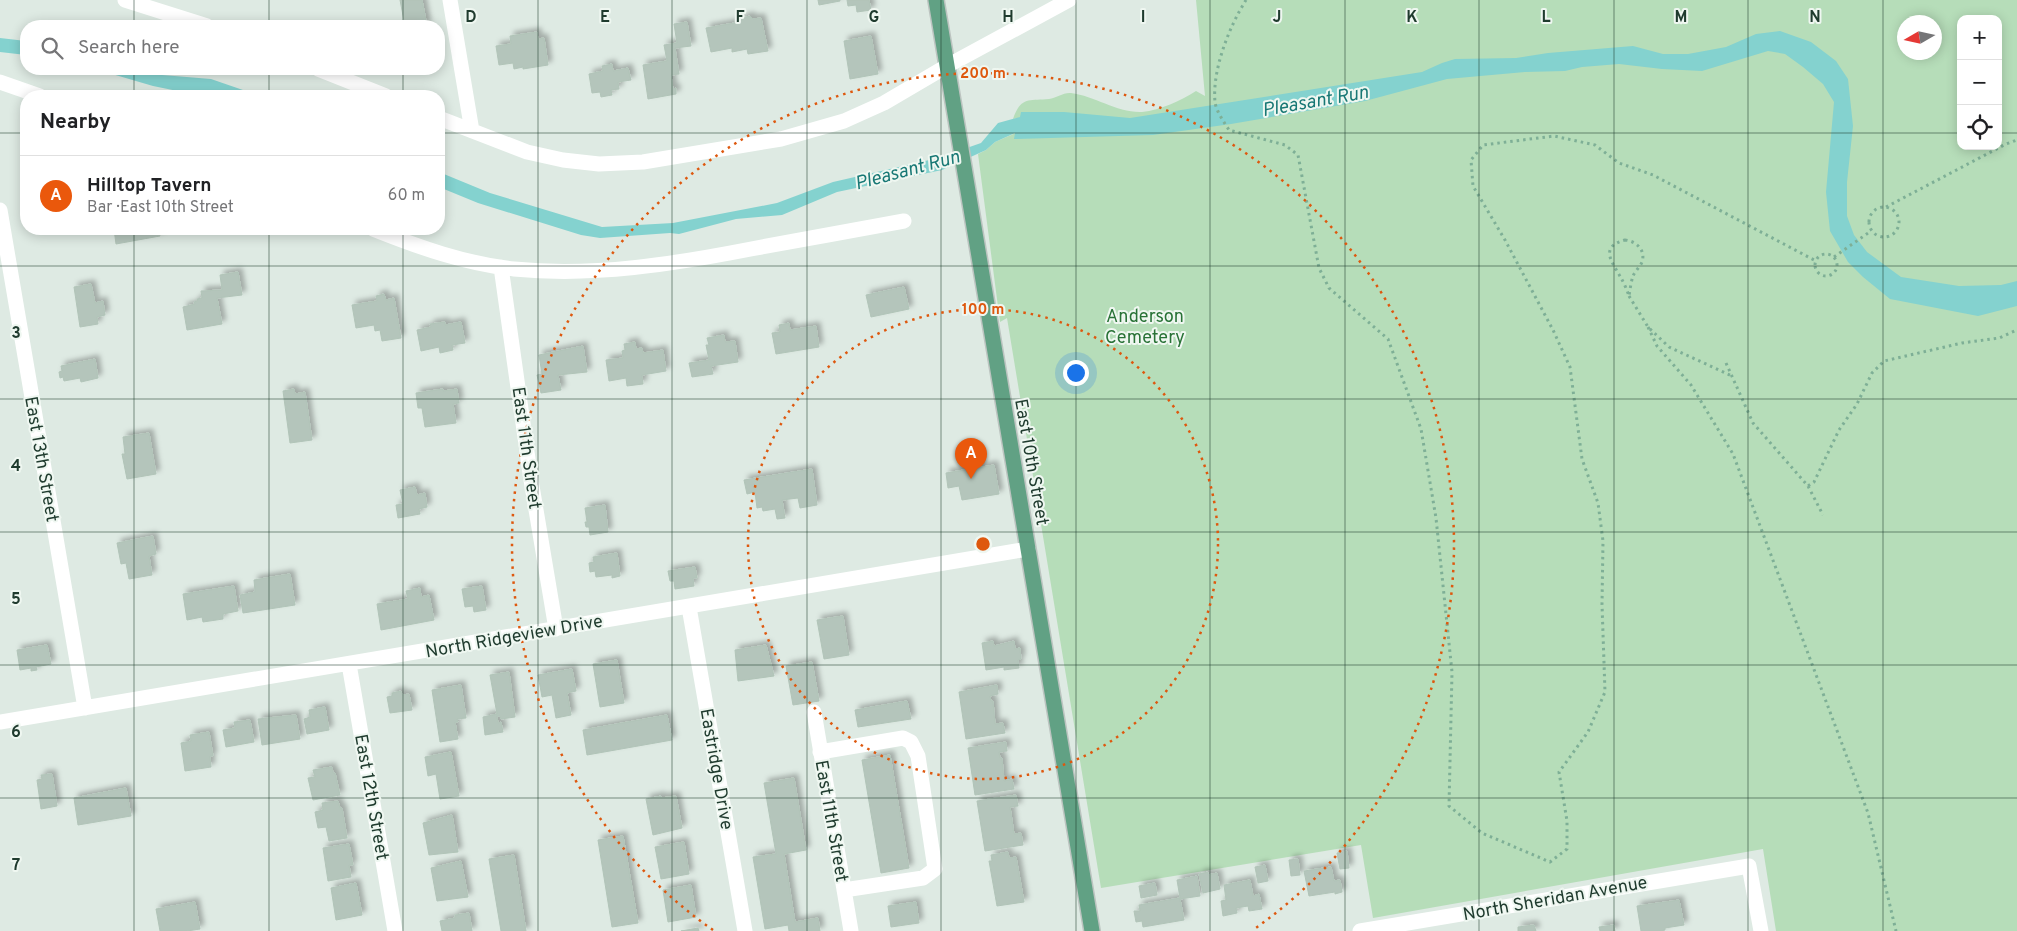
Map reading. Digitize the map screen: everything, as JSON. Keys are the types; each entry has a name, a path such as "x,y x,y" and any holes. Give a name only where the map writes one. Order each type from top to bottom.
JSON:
{"main road":[{"name":"East 10th Street","path":"936,0 1092,931"}],"street":[{"path":"125,0 188,20"},
{"path":"450,0 472,131"},
{"path":"445,120 527,152 563,160 599,164 643,162 781,138 823,128 884,103 947,66 1069,0"},
{"path":"333,75 371,90"},
{"path":"0,82 23,90"},
{"name":"East 13th Street","path":"0,210 85,708"},
{"path":"391,235 453,256 501,267 562,271 642,267 692,260 904,221"},
{"name":"East 11th Street","path":"501,267 556,629"},
{"name":"North Ridgeview Drive","path":"0,722 1028,549"},
{"name":"Eastridge Drive","path":"689,607 745,931"},
{"name":"East 12th Street","path":"349,664 395,931"},
{"name":"East 11th Street","path":"814,712 851,931"},
{"path":"820,752 903,738 911,742 918,756 935,869 923,878 844,890"},
{"name":"North Sheridan Avenue","path":"1360,931 1431,925 1749,866 1761,931"}],"path":[{"path":"1246,0 1235,17 1217,70 1215,104 1228,130 1285,145 1298,155 1319,268 1329,288 1388,339 1421,429 1436,518 1452,672 1449,806 1482,833 1550,862 1567,849 1567,821 1559,772 1588,732 1605,692 1602,604 1603,541 1598,503 1582,459 1570,367 1553,330 1473,186 1470,160 1483,146 1554,136 1595,145 1619,163 1653,175 1816,261"},
{"path":"1886,207 1891,208 1898,216 1899,221 1896,230 1889,236 1884,237 1871,231 1868,222 1872,212 1876,209 1886,207 2017,140"},
{"path":"1834,257 1871,231"},
{"path":"1629,296 1632,278 1642,262 1643,256 1640,246 1625,240 1614,244 1609,255 1610,260 1629,296 1648,327 1657,346 1691,385 1734,454 1868,813 1896,931"},
{"path":"1824,254 1834,257 1837,267 1831,275 1824,275 1818,271 1816,261 1824,254"},
{"path":"1648,327 1669,346 1732,376"},
{"path":"1808,486 1814,482 1839,430 1857,404 1872,373 1884,361 1962,343 1999,338 2017,330"},
{"path":"1726,363 1753,423 1808,486 1823,515"}],"green space":[{"name":"Anderson Cemetery","path":"1196,0 2017,0 2017,931 1776,931 1763,849 1373,918 1361,845 1101,888 1007,318 1000,322 978,154 995,142 1020,131 1179,120 1023,117 1013,119 1019,106 1026,101 1049,99 1071,93 1089,97 1124,110 1142,112 1170,104 1196,91 1205,96"}],"water":[{"name":"Pleasant Run","path":"1780,31 1811,42 1836,61 1848,79 1853,126 1847,182 1847,216 1854,235 1867,252 1901,277 1959,286 2001,285 2017,281 2017,306 1978,316 1890,299 1848,262 1830,231 1826,192 1834,102 1823,84 1803,67 1785,54 1768,51 1702,71 1619,64 1582,67 1565,71 1525,72 1447,79 1365,101 1153,135 1014,139 1015,133 995,142 986,150 942,170 837,192 782,215 736,219 679,234 600,238 581,235 478,203 445,189 445,174 490,193 602,227 673,223 777,203 833,182 938,158 981,143 998,123 1020,117 1021,112 1064,112 1130,118 1422,72 1455,59 1516,58 1548,53 1633,46 1663,54 1688,54 1726,47 1756,34"},
{"path":"0,38 20,40 20,54 0,52"},
{"path":"115,75 162,75 211,79 243,90 173,90"}],"building":[{"path":"400,0 422,0 426,20 404,20"},
{"path":"818,0 840,0 840,1 819,5"},
{"path":"847,0 869,0 871,10 857,12 856,5 848,6"},
{"path":"750,16 753,19 761,18 768,51 748,54 747,49 732,52 732,48 711,52 706,28 740,22 742,18"},
{"path":"687,22 691,46 675,48 679,74 671,75 673,89 676,88 676,94 648,99 643,65 667,61 664,45 677,43 674,24"},
{"path":"537,32 538,39 544,38 548,65 514,69 513,63 499,65 496,46 511,44 510,36"},
{"path":"871,36 878,74 850,79 844,41"},
{"path":"612,64 613,71 628,68 631,80 618,82 619,89 611,90 612,95 601,97 600,92 592,93 589,74 603,71 602,66"},
{"path":"115,235 160,235 160,236 116,244"},
{"path":"238,272 242,295 217,298 222,324 187,330 183,307 195,304 194,302 197,299 202,298 201,291 222,290 220,275"},
{"path":"91,284 95,303 103,301 105,315 97,317 98,324 80,327 74,287"},
{"path":"904,287 909,309 871,317 866,295"},
{"path":"384,294 386,300 394,298 401,338 382,341 380,330 375,331 374,325 356,328 352,305 377,301 376,296"},
{"path":"445,322 445,325 461,322 465,343 452,345 453,350 440,353 439,347 421,351 417,330 431,327 430,324"},
{"path":"789,323 790,330 816,326 819,347 776,354 772,333 780,332 779,325"},
{"path":"724,335 725,342 735,341 738,362 711,366 713,374 692,377 689,363 709,360 706,345 709,345 707,338"},
{"path":"635,342 636,349 642,348 643,353 663,350 666,371 642,375 643,384 627,386 626,378 609,381 606,360 623,358 624,344"},
{"path":"583,346 587,372 558,375 561,390 541,393 537,375 542,374 539,355"},
{"path":"95,359 98,378 81,382 80,378 64,381 63,377 60,378 61,366"},
{"path":"294,389 295,394 305,392 312,440 290,443 283,391"},
{"path":"443,389 443,391 457,389 459,403 453,404 456,423 425,427 422,408 418,408 416,393"},
{"path":"149,433 156,474 127,479 122,454 125,454 123,437"},
{"path":"994,465 999,494 962,500 959,486 948,488 946,473"},
{"path":"812,469 817,505 800,508 798,498 782,500 785,518 777,519 775,509 763,511 762,507 757,508 755,492 747,494 744,480"},
{"path":"415,487 417,495 425,493 427,507 419,509 420,514 398,518 396,505 403,504 400,490"},
{"path":"605,505 608,532 590,535 589,527 586,527 585,522 587,522 585,508"},
{"path":"153,536 156,554 149,556 152,575 129,579 126,563 121,564 117,543"},
{"path":"617,553 620,576 612,578 612,575 596,577 595,571 590,572 589,563 594,562 593,557"},
{"path":"695,567 697,578 693,578 694,586 675,589 674,581 670,581 668,571"},
{"path":"290,574 295,605 243,613 240,595 255,592 254,580"},
{"path":"234,586 238,611 223,614 223,619 203,622 202,617 187,620 183,594"},
{"path":"482,586 486,610 474,612 473,606 465,607 462,589"},
{"path":"420,588 421,597 429,595 434,620 381,630 377,604 408,599 406,591"},
{"path":"843,616 849,655 824,659 817,620"},
{"path":"993,641 994,646 1014,641 1015,649 1020,648 1021,659 1018,660 1019,668 1004,670 1004,667 986,670 982,643"},
{"path":"47,645 51,664 36,667 37,670 31,671 31,668 20,670 17,650"},
{"path":"766,645 774,676 738,681 735,650"},
{"path":"617,660 624,703 600,707 593,664"},
{"path":"812,662 819,701 793,705 786,666"},
{"path":"572,669 576,691 567,693 571,715 556,718 552,695 542,697 538,675"},
{"path":"509,672 515,717 501,719 500,716 497,716 498,723 501,722 503,732 485,735 483,717 497,714 490,675"},
{"path":"461,685 466,718 457,719 458,722 455,722 458,739 440,742 432,690"},
{"path":"997,685 998,694 990,696 991,701 993,701 995,724 1003,723 1005,733 966,739 959,692"},
{"path":"401,691 402,695 409,694 412,710 390,713 387,697 392,696 392,693"},
{"path":"907,701 911,719 858,727 855,710"},
{"path":"325,707 329,730 307,734 304,719 310,717 309,710"},
{"path":"296,715 300,739 262,745 258,719"},
{"path":"667,715 672,740 587,755 583,730"},
{"path":"250,720 254,742 226,747 223,730 235,728 234,722"},
{"path":"209,732 213,756 210,756 211,767 185,771 181,743 191,741 190,735"},
{"path":"1006,742 1007,751 999,752 1000,758 1002,758 1004,781 1012,779 1014,789 975,795 968,748"},
{"path":"451,752 459,796 440,799 436,774 428,776 425,757"},
{"path":"890,755 909,868 881,873 862,760"},
{"path":"332,767 340,795 313,800 308,778 315,777 313,770"},
{"path":"52,774 57,806 41,809 37,780 42,779 41,775"},
{"path":"794,778 806,850 784,854 795,922 818,918 820,931 789,931 788,925 765,929 753,857 776,854 764,783"},
{"path":"126,788 131,816 78,825 74,798"},
{"path":"1016,795 1018,806 1010,807 1014,834 1021,833 1023,845 985,851 977,801"},
{"path":"661,796 661,798 676,796 682,828 653,835 646,799"},
{"path":"338,801 340,808 342,808 347,838 329,841 326,827 318,828 315,812 323,810 322,803"},
{"path":"452,815 458,852 429,855 423,823"},
{"path":"623,836 638,923 612,927 598,840"},
{"path":"684,842 689,874 661,879 655,847"},
{"path":"349,844 353,865 349,865 351,877 328,881 323,848"},
{"path":"1347,851 1349,868 1340,869 1337,853"},
{"path":"1008,852 1009,858 1016,857 1024,902 997,906 989,861 992,861 991,855"},
{"path":"514,855 526,931 501,931 489,859"},
{"path":"1298,859 1300,875 1291,876 1289,860"},
{"path":"461,861 468,897 437,901 431,868"},
{"path":"1265,865 1268,881 1258,883 1255,867"},
{"path":"1331,867 1334,881 1340,880 1342,892 1309,896 1304,871"},
{"path":"1208,872 1208,875 1217,873 1220,889 1203,893 1199,874"},
{"path":"1197,876 1200,896 1180,899 1184,920 1143,927 1142,921 1136,922 1134,911 1140,911 1139,905 1180,898 1177,880"},
{"path":"1250,880 1253,896 1259,894 1262,909 1249,911 1248,906 1236,908 1237,913 1223,916 1221,901 1226,900 1224,885"},
{"path":"356,883 362,915 336,920 331,888"},
{"path":"1155,883 1157,895 1141,898 1139,886"},
{"path":"691,885 696,917 668,922 663,890"},
{"path":"1679,900 1684,925 1665,928 1665,930 1661,931 1641,931 1637,906"},
{"path":"195,902 200,929 160,931 156,909"},
{"path":"916,902 919,923 891,927 888,906"},
{"path":"469,913 472,931 442,931 440,921 455,918 455,915"},
{"path":"1534,925 1536,931 1518,931 1518,927"},
{"path":"1614,925 1615,931 1600,931 1599,927"},
{"path":"698,928 699,931 681,931"}],"place":[{"name":"Hilltop Tavern","path":"971,479"}]}
